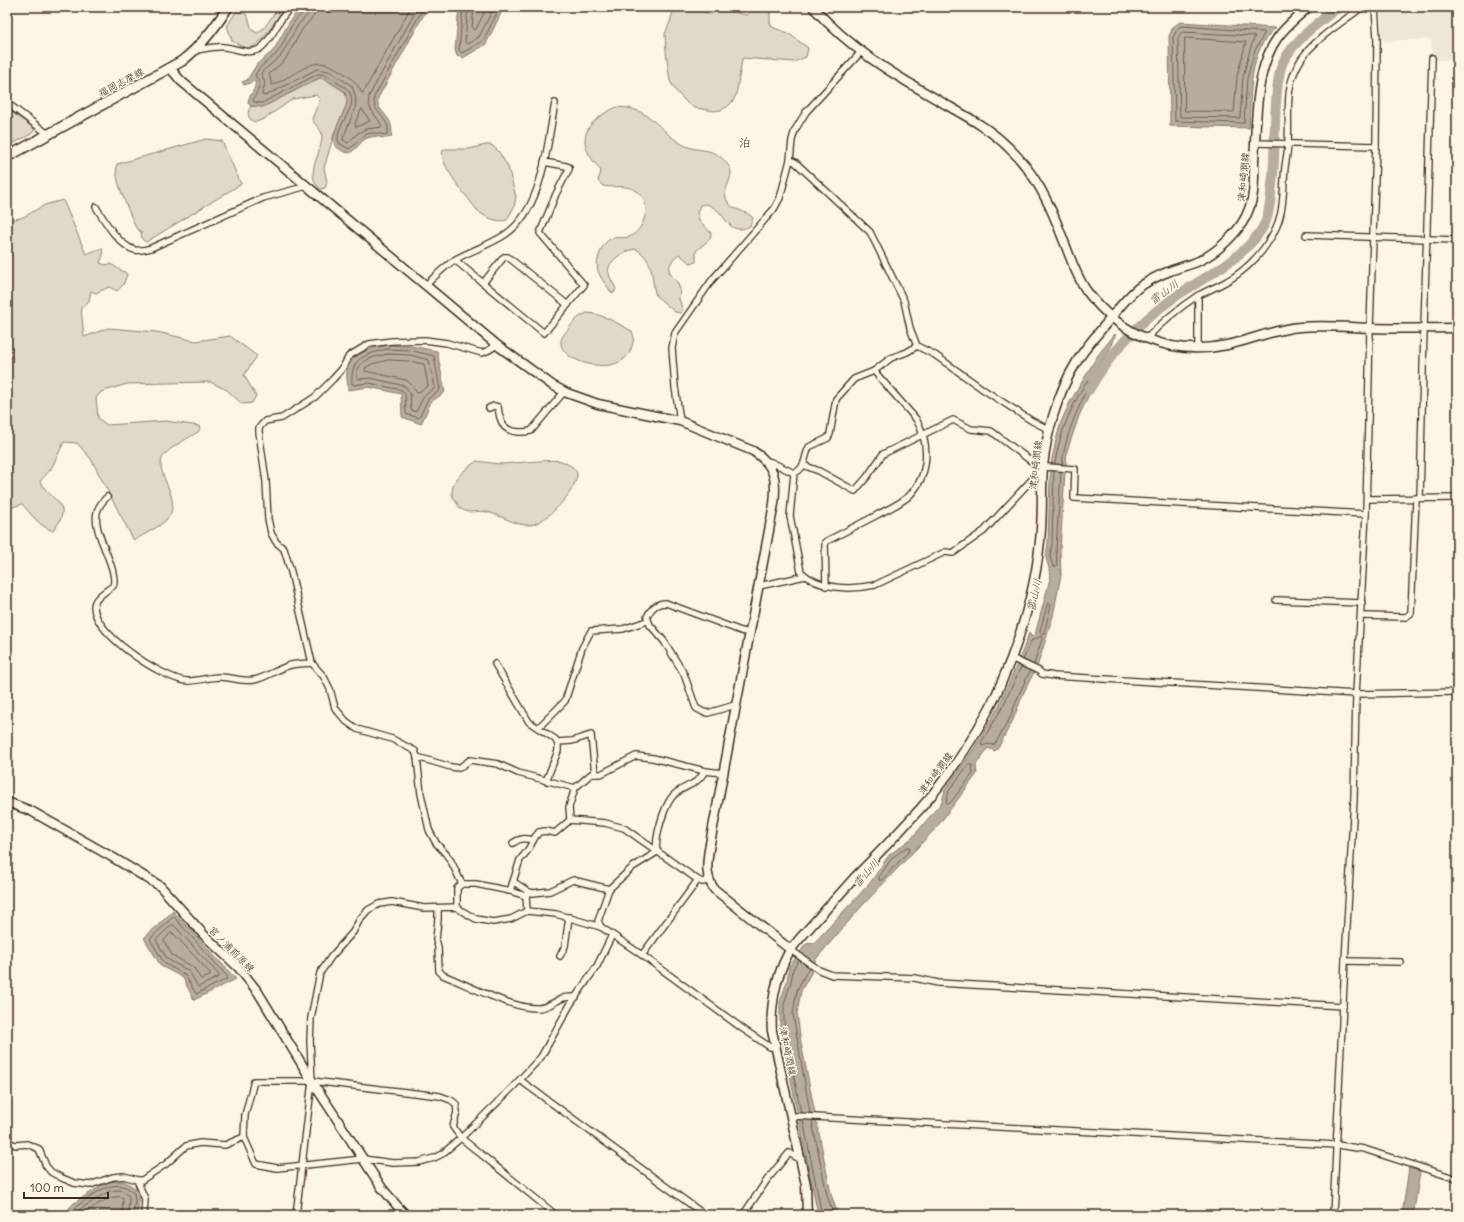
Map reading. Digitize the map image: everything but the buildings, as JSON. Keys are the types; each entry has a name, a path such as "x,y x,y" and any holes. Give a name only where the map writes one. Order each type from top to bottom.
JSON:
{"main road":[{"name":"福岡志摩線","path":"7,157 170,68 196,50 212,31 228,7"},
{"path":"813,7 827,22 861,52 890,72 980,125 996,136 1018,157 1040,186 1047,200 1075,272 1085,289 1111,318 1144,338 1176,347 1198,348 1227,345 1273,331 1289,328 1321,326 1370,328 1457,328"},
{"name":"津和崎潤線","path":"807,1215 806,1185 799,1155 794,1117 776,1047 771,1020 772,1006 786,958 832,903 909,822 955,764 990,709 1012,659 1022,629 1035,579 1041,535 1045,449 1057,404 1069,374 1088,345 1120,306 1137,289 1170,270 1201,260 1222,246 1242,224 1250,208 1253,189 1255,143 1262,67 1267,55 1280,35 1289,24 1309,7"},
{"path":"170,68 181,82 426,284 497,345 537,376 564,392 598,404 680,421 752,451 765,461 770,468 775,478 776,488 759,586 735,705 706,871 709,881 714,889 792,951"},
{"name":"宮ノ浦前原線","path":"7,802 31,811 160,886 204,935 239,968 258,992 312,1081 382,1188 406,1215"}],"street":[{"path":"196,50 223,47 247,52 255,52 263,47 272,36 280,21 291,7"},
{"path":"1144,338 1168,316 1198,296 1228,281 1241,272 1268,243 1277,227 1283,209 1285,167 1288,144 1288,96 1296,68 1309,49 1362,7"},
{"path":"1333,1215 1354,799 1356,694 1367,499 1370,328 1376,146 1377,38 1375,7"},
{"path":"680,421 675,387 672,348 675,333 712,280 774,209 780,198 790,160 792,140 795,130 806,112 861,52"},
{"path":"1361,616 1406,617 1411,613 1418,498 1432,58"},
{"path":"7,103 48,134"},
{"path":"426,284 444,268 456,260 506,234 518,224 525,215 538,189 555,103"},
{"path":"1255,143 1376,146"},
{"path":"790,160 795,162 870,232 904,301 910,328 917,346 935,354 984,390 1032,421 1050,430"},
{"path":"456,260 544,333 584,284 540,231 569,167 544,162"},
{"path":"96,207 109,229 129,248 142,251 263,198 307,186"},
{"path":"1306,235 1374,236 1457,240"},
{"path":"483,283 504,257 508,256 568,305"},
{"path":"1198,296 1198,348"},
{"path":"462,884 451,861 436,843 429,830 421,794 415,751 401,743 357,729 346,721 335,708 330,689 324,677 312,663 291,572 284,549 276,542 271,533 268,519 266,481 259,428 265,421 282,418 307,402 333,379 342,369 349,356 369,344 392,341 425,340 447,343 482,353 497,345"},
{"path":"794,473 800,470 803,465 809,447 828,438 837,396 854,379 874,371 891,358 907,352 917,346"},
{"path":"826,586 825,542 897,505 909,496 922,475 926,462 927,450 923,434 916,419 874,371"},
{"path":"489,408 494,406 498,407 501,422 504,427 509,430 515,432 531,431 564,392"},
{"path":"803,465 819,471 855,491 883,454 953,420 971,429 991,431 1035,464 1045,468 1075,469 1074,498 1366,514"},
{"path":"765,461 771,462 794,473"},
{"path":"794,473 790,520 801,572 805,576 826,586 837,587 875,585 945,552 953,553 984,531 1045,468"},
{"path":"107,497 98,507 96,515 98,530 112,566 114,583 113,586 97,598 94,610 107,631 127,650 150,665 184,680 200,681 220,677 251,681 264,677 286,666 312,663"},
{"path":"1367,499 1457,498"},
{"path":"759,586 805,576"},
{"path":"1276,600 1362,603"},
{"path":"735,705 708,713 696,708 684,674 664,642 647,621 648,614 653,607 658,604 666,603 750,633"},
{"path":"538,728 565,701 582,648 591,631 624,628 647,621"},
{"path":"1012,659 1039,671 1042,674 1054,676 1356,694 1457,692"},
{"path":"496,664 529,722 557,742 572,741 591,735 595,774"},
{"path":"546,781 558,751 557,742"},
{"path":"570,820 569,807 575,788 591,774 601,774 636,756 653,758 723,774"},
{"path":"417,757 451,768 459,768 470,760 498,764 518,773 575,788"},
{"path":"656,852 655,845 669,799 676,793 700,780 705,771"},
{"path":"510,890 514,882 520,860 539,832 545,831 555,833 570,820 605,823 624,828 644,841 656,852 698,880 702,882 709,881"},
{"path":"513,843 523,838 533,840"},
{"path":"601,927 598,921 609,889 641,861 656,852"},
{"path":"609,889 573,880 550,891 527,894 476,884 462,884 457,888 457,907 462,912 476,919 493,922 511,919 527,911 556,914 601,927 642,954 743,1029 770,1047 776,1047"},
{"path":"642,954 698,880"},
{"path":"514,882 527,894 527,911"},
{"path":"296,1215 312,1081 310,1041 311,1018 317,982 320,974 353,932 360,919 368,910 379,904 392,902 424,908 457,907"},
{"path":"438,908 436,940 439,956 439,971 442,975 522,1007 539,1008 552,1004 563,998 576,997"},
{"path":"560,956 565,946 568,917"},
{"path":"556,1215 461,1138 453,1127 458,1112 456,1104 451,1100 440,1096 312,1081 254,1081 245,1115 244,1137 256,1164 277,1168 303,1164 363,1159 393,1163 419,1162 434,1158 442,1154 461,1138 520,1080 541,1057 576,997 598,966 612,935"},
{"path":"792,951 816,968 832,975 915,978 938,983 1343,1006"},
{"path":"1345,961 1401,962"},
{"path":"520,1080 705,1215"},
{"path":"794,1117 978,1125 1337,1145 1364,1149 1457,1179"},
{"path":"7,1142 16,1145 27,1144 39,1149 46,1166 51,1172 74,1183 90,1185 113,1177 124,1176 142,1180 160,1168 186,1146 200,1143 225,1145 244,1137"},
{"path":"743,1215 767,1180 789,1153 796,1158 799,1155"},
{"path":"137,1180 145,1198 144,1215"}],"shaded area":[{"path":"279,7 285,7 264,37 254,46 250,48 240,46 232,41 227,26 236,12 245,13 248,17 252,30 257,33 264,28"},
{"path":"674,7 701,7 706,13 711,14 717,10 727,8 744,15 748,15 749,7 770,7 770,23 772,27 788,33 808,48 806,57 794,62 743,58 736,95 733,101 721,110 715,111 695,108 687,103 676,91 670,81 665,34"},
{"path":"1380,7 1457,7 1457,60 1433,60 1431,39 1383,41"},
{"path":"320,78 325,79 345,92 348,100 335,131 324,168 327,182 325,188 320,189 315,183 313,170 322,142 322,135 312,119 320,99 316,95 293,99 264,119 256,122 251,120 248,113 251,106 263,107"},
{"path":"617,107 629,108 638,111 653,120 682,144 694,149 705,150 717,154 722,158 731,170 726,192 728,202 733,207 747,213 753,218 750,226 743,229 738,229 730,225 716,209 707,204 700,205 697,213 699,220 711,233 710,239 696,251 696,262 690,263 679,254 672,262 669,269 669,272 677,282 680,289 679,299 683,310 680,313 675,312 656,296 650,264 647,259 636,249 617,257 610,265 610,278 616,289 614,293 611,292 598,272 597,267 599,255 605,243 611,239 633,235 642,223 646,209 642,196 637,191 627,187 603,186 598,181 601,171 587,150 585,142 586,135 592,123 610,110"},
{"path":"7,109 34,128 34,131 7,147"},
{"path":"206,139 222,141 241,184 146,242 142,239 141,232 136,228 123,196 117,178 117,164"},
{"path":"492,145 499,152 508,167 516,197 514,207 507,220 499,221 491,219 477,210 449,172 442,156 443,150 445,149 469,149"},
{"path":"63,200 86,254 102,248 103,255 100,263 105,265 110,264 125,272 127,275 123,285 117,291 109,287 96,293 91,291 89,301 81,308 84,337 108,328 157,332 196,341 230,336 257,356 244,375 256,396 252,403 242,404 227,390 210,382 127,384 101,392 96,398 98,418 107,425 166,421 199,426 200,429 198,432 165,454 161,461 161,469 171,494 171,512 163,523 135,540 133,539 91,459 77,443 64,442 51,469 40,481 44,488 62,508 62,514 53,531 40,523 22,504 7,509 7,219 23,217 45,205"},
{"path":"587,313 605,317 632,331 633,342 631,349 625,358 617,363 593,365 582,362 564,351 561,344 563,336 575,321"},
{"path":"477,461 504,464 561,461 568,464 577,472 576,481 567,497 545,518 530,525 519,524 498,515 481,511 465,511 459,507 453,497 453,485 456,479 466,469"}],"water":[{"path":"302,7 428,7 378,98 379,107 391,124 391,137 368,138 350,153 344,152 335,146 333,140 335,131 346,106 347,100 345,92 325,79 319,78 263,107 251,106 248,103 249,97 255,87 255,81 244,85 242,82 247,80 257,64 273,51 291,19"},
{"path":"459,7 504,7 486,44 463,58 457,56 455,50"},
{"path":"1180,22 1276,28 1267,37 1260,48 1256,60 1251,88 1249,128 1170,126 1169,36 1173,27"},
{"path":"1115,334 1116,335 1110,349 1098,367 1093,386 1079,416 1067,451 1060,550 1061,575 1053,616 1038,664 1023,694 1013,720 995,751 988,748 976,765 977,774 936,828 861,907 816,959 811,973 801,991 797,1013 801,1043 831,1194 838,1215 818,1215 780,1026 780,1003 787,981 789,967 806,944 814,943 870,883 889,855 912,838 942,802 945,790 973,750 999,706 1029,633 1032,637 1035,635 1051,575 1046,558 1048,543 1050,479 1052,459 1061,422 1070,402 1098,355"},
{"path":"387,345 411,346 437,351 445,392 431,402 421,424 402,417 401,394 369,387 348,390 347,371 353,359 362,352"},
{"path":"173,911 236,979 194,1000 183,978 161,966 144,938"},
{"path":"1409,1168 1420,1171 1414,1211 1426,1215 1402,1215"},
{"path":"124,1181 138,1190 139,1201 137,1215 69,1215 69,1208 74,1203 107,1182"}],"waterway":[{"name":"雷山川","path":"1089,390 1097,376 1115,352 1136,329 1172,299 1238,256 1259,234 1268,216 1270,204 1274,164 1277,88 1283,62 1288,53 1301,38 1315,25 1339,7"}],"district":[{"name":"泊","path":"745,143"}]}
